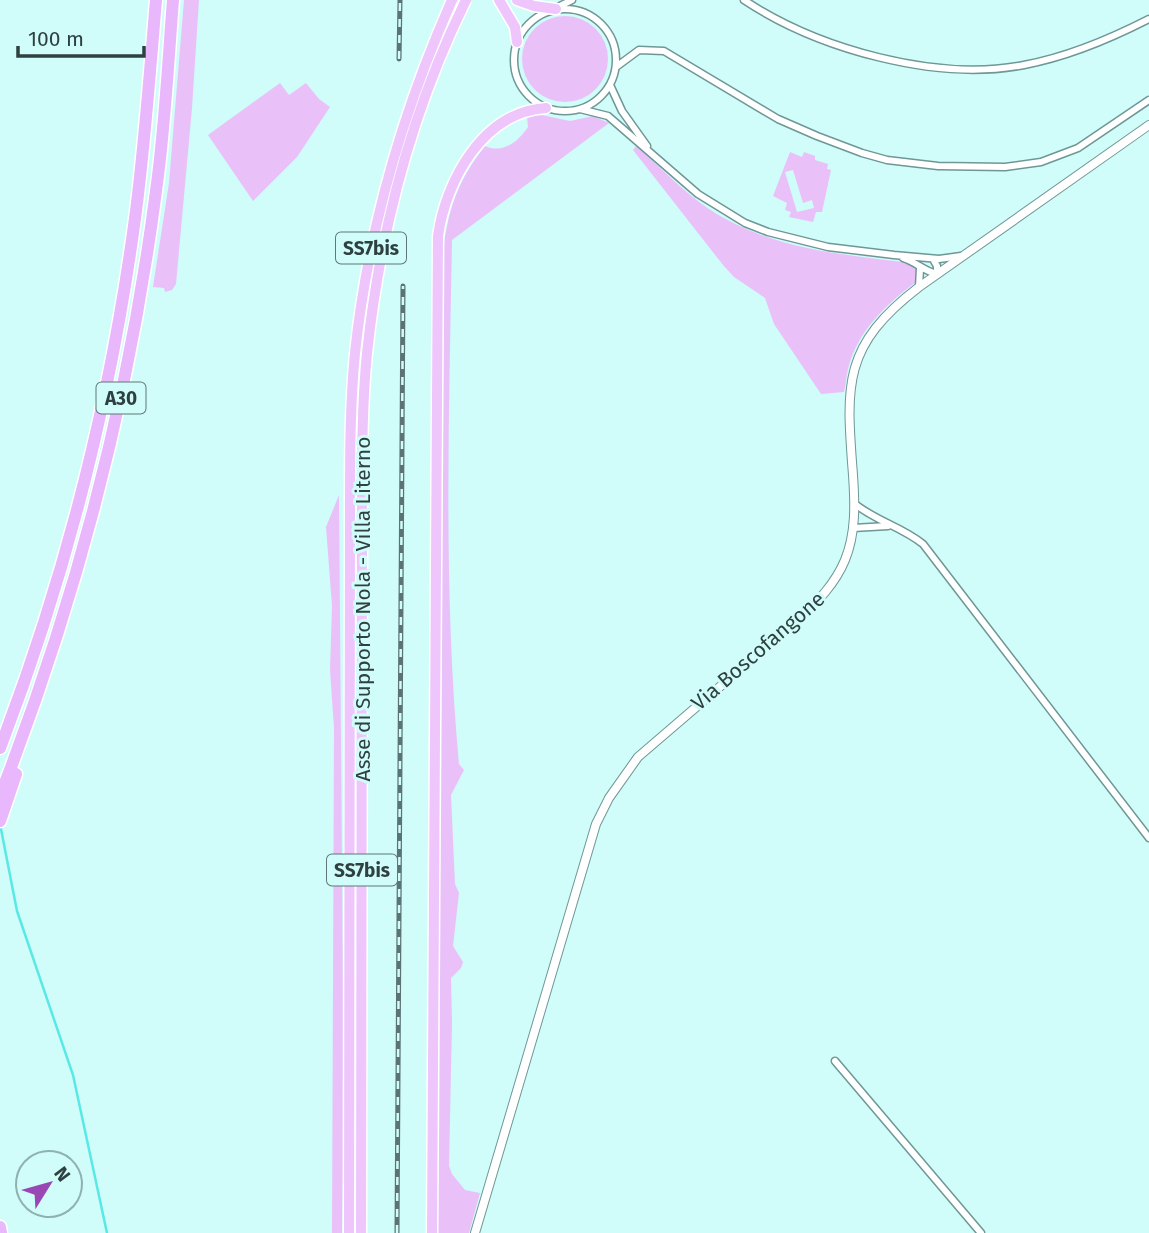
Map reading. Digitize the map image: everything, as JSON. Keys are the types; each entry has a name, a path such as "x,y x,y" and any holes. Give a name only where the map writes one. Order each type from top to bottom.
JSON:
{"highway":[{"name":"A30","path":"0,748 55,585 96,428 135,214 156,0"},
{"name":"A30","path":"5,790 76,580 117,416 157,190 173,0"},
{"name":"Asse di Supporto Nola - Villa Literno","path":"349,1233 350,446 355,364 363,290 392,161 427,58 452,0"},
{"name":"Asse di Supporto Nola - Villa Literno","path":"361,1233 362,446 367,354 380,261 398,186 413,134 466,0"},
{"path":"499,0 515,27 517,42"},
{"path":"517,0 556,9"},
{"path":"432,1233 438,236 449,192 474,149 485,136 511,116 546,107"},
{"path":"0,821 5,790"},
{"path":"0,1227 1,1233"}],"street":[{"path":"556,9 575,9 593,16 601,23 615,48 616,67 610,85 592,104 580,109 568,111 546,107 536,102 521,86 514,64 517,42 532,20 572,0"},
{"path":"744,0 789,25 853,49 894,60 956,68 1009,67 1049,60 1090,46 1149,19"},
{"path":"616,67 639,50 664,51 774,116 817,136 887,160 937,166 1005,167 1041,162 1078,148 1149,100"},
{"path":"610,85 622,111 654,156"},
{"path":"580,109 608,116 698,194 718,208 768,232 828,247 894,255 950,259 965,255"},
{"name":"Via Boscofangone","path":"475,1233 592,837 609,798 638,757 792,626 825,594 846,559 855,504 850,384 867,338 886,313 919,287 1149,125"},
{"path":"894,255 937,274 937,266 932,258"},
{"path":"919,287 920,268"},
{"path":"855,504 866,513 915,538 930,552 1149,838"},
{"path":"853,528 890,526"},
{"path":"835,1061 981,1233"}],"shaded area":[{"path":"184,0 199,0 176,284 172,290 165,292 164,288 153,287 169,183"},
{"path":"565,16 581,20 595,29 604,43 608,59 604,75 595,89 581,98 565,102 549,98 535,89 526,75 522,59 526,43 535,29 549,20"},
{"path":"280,83 289,95 306,83 319,99 330,107 297,157 253,201 208,135"},
{"path":"537,114 570,121 593,116 609,123 452,240 449,568 454,699 459,764 464,770 451,795 455,884 459,893 453,946 463,962 451,978 449,1166 465,1190 480,1193 469,1233 438,1233 442,264 449,216 466,174 485,146 498,149 515,142 528,127 527,116"},
{"path":"636,146 699,202 756,233 806,248 910,263 917,270 916,282 884,309 858,343 848,369 844,392 821,394 774,324 765,298 734,277 723,265 633,150"},
{"path":"790,152 802,157 804,152 815,156 815,160 828,164 827,169 831,170 822,212 816,212 813,222 789,217 791,212 785,210 787,203 773,196","holes":["793,170 803,203 812,200 814,208 797,212 785,172"]},
{"path":"339,495 344,1113 342,1233 332,1233 334,728 330,670 332,606 326,527"}],"waterway":[{"path":"0,824 17,911 73,1075 107,1233"}],"railway":[{"path":"399,59 400,0"},
{"path":"397,1233 403,286"}]}
